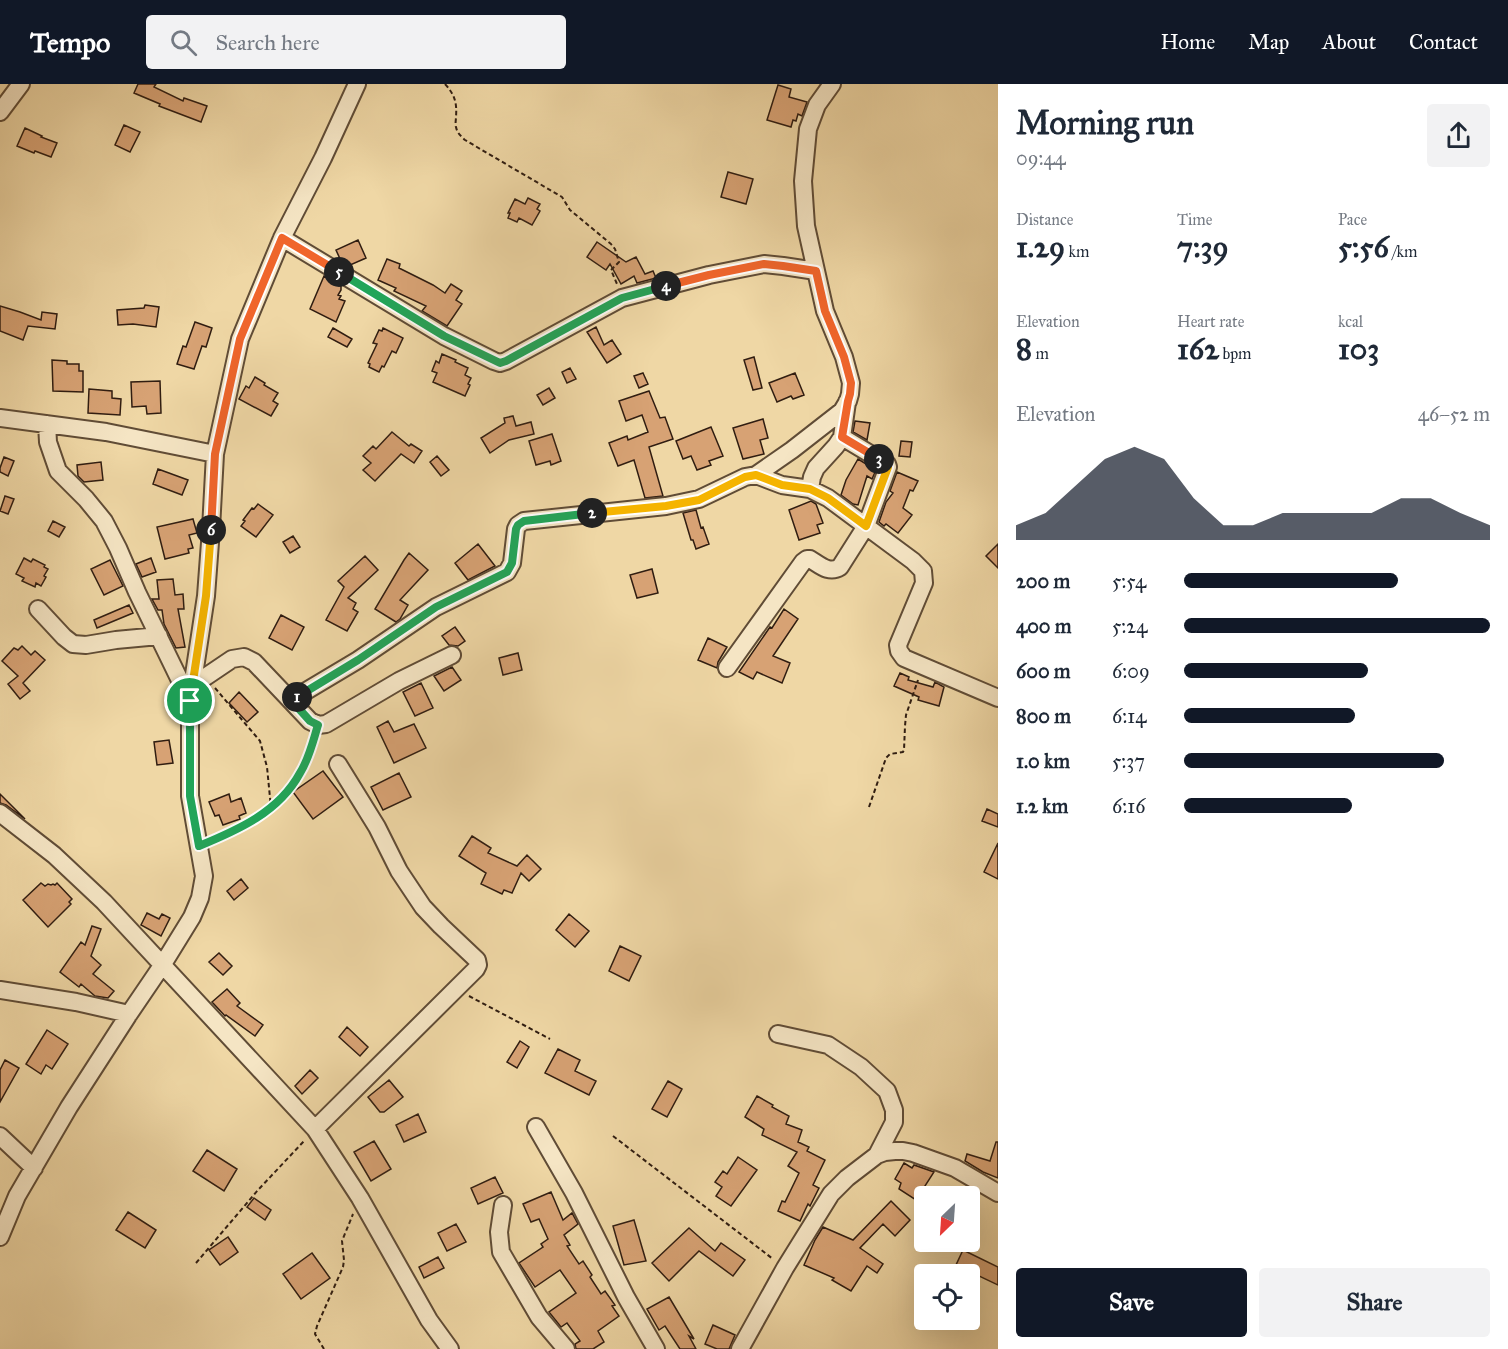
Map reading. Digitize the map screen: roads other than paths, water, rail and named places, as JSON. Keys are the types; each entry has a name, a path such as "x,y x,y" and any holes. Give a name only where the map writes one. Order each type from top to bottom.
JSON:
{"street":[{"path":"0,112 21,84"},
{"path":"0,1237 17,1196 69,1107 163,964 192,917 200,898 204,876 190,796 196,688 206,596 215,454 240,339 282,238 323,158 357,84"},
{"path":"810,489 816,468 842,437 851,383 844,357 825,311 806,226 803,181 808,129 827,86"},
{"path":"282,238 444,336 500,363 622,298 709,275 764,264 816,271"},
{"path":"291,700 358,660 436,607 507,572 512,563 516,529 524,521 666,506 699,500 745,477 756,475 822,428 842,411 848,401"},
{"path":"0,418 106,432 215,454"},
{"path":"46,424 48,442 58,471 104,521 159,636 196,688"},
{"path":"727,668 803,562 810,559 830,570 835,570 840,567 866,526 888,467 887,464 842,437"},
{"path":"756,475 782,485 810,489 828,498 913,561 923,571 924,583 898,645 899,651 904,658 998,698"},
{"path":"38,609 73,644 86,645 159,636"},
{"path":"196,688 232,658 243,657 254,662 310,721 318,725 326,724 399,681 452,655"},
{"path":"315,1129 478,965 477,960 423,907 399,871 377,827 338,764"},
{"path":"0,813 54,855 104,902 315,1129 360,1198 429,1320 450,1349"},
{"path":"0,990 76,1002 129,1014"},
{"path":"778,1034 828,1045 861,1067 887,1091 894,1110 894,1122 877,1155"},
{"path":"536,1127 656,1349"},
{"path":"0,1136 34,1168"},
{"path":"740,1349 785,1268 831,1194 847,1178 877,1155 903,1150 956,1168 996,1190"},
{"path":"503,1205 499,1232 501,1252 539,1317 566,1349"}]}
